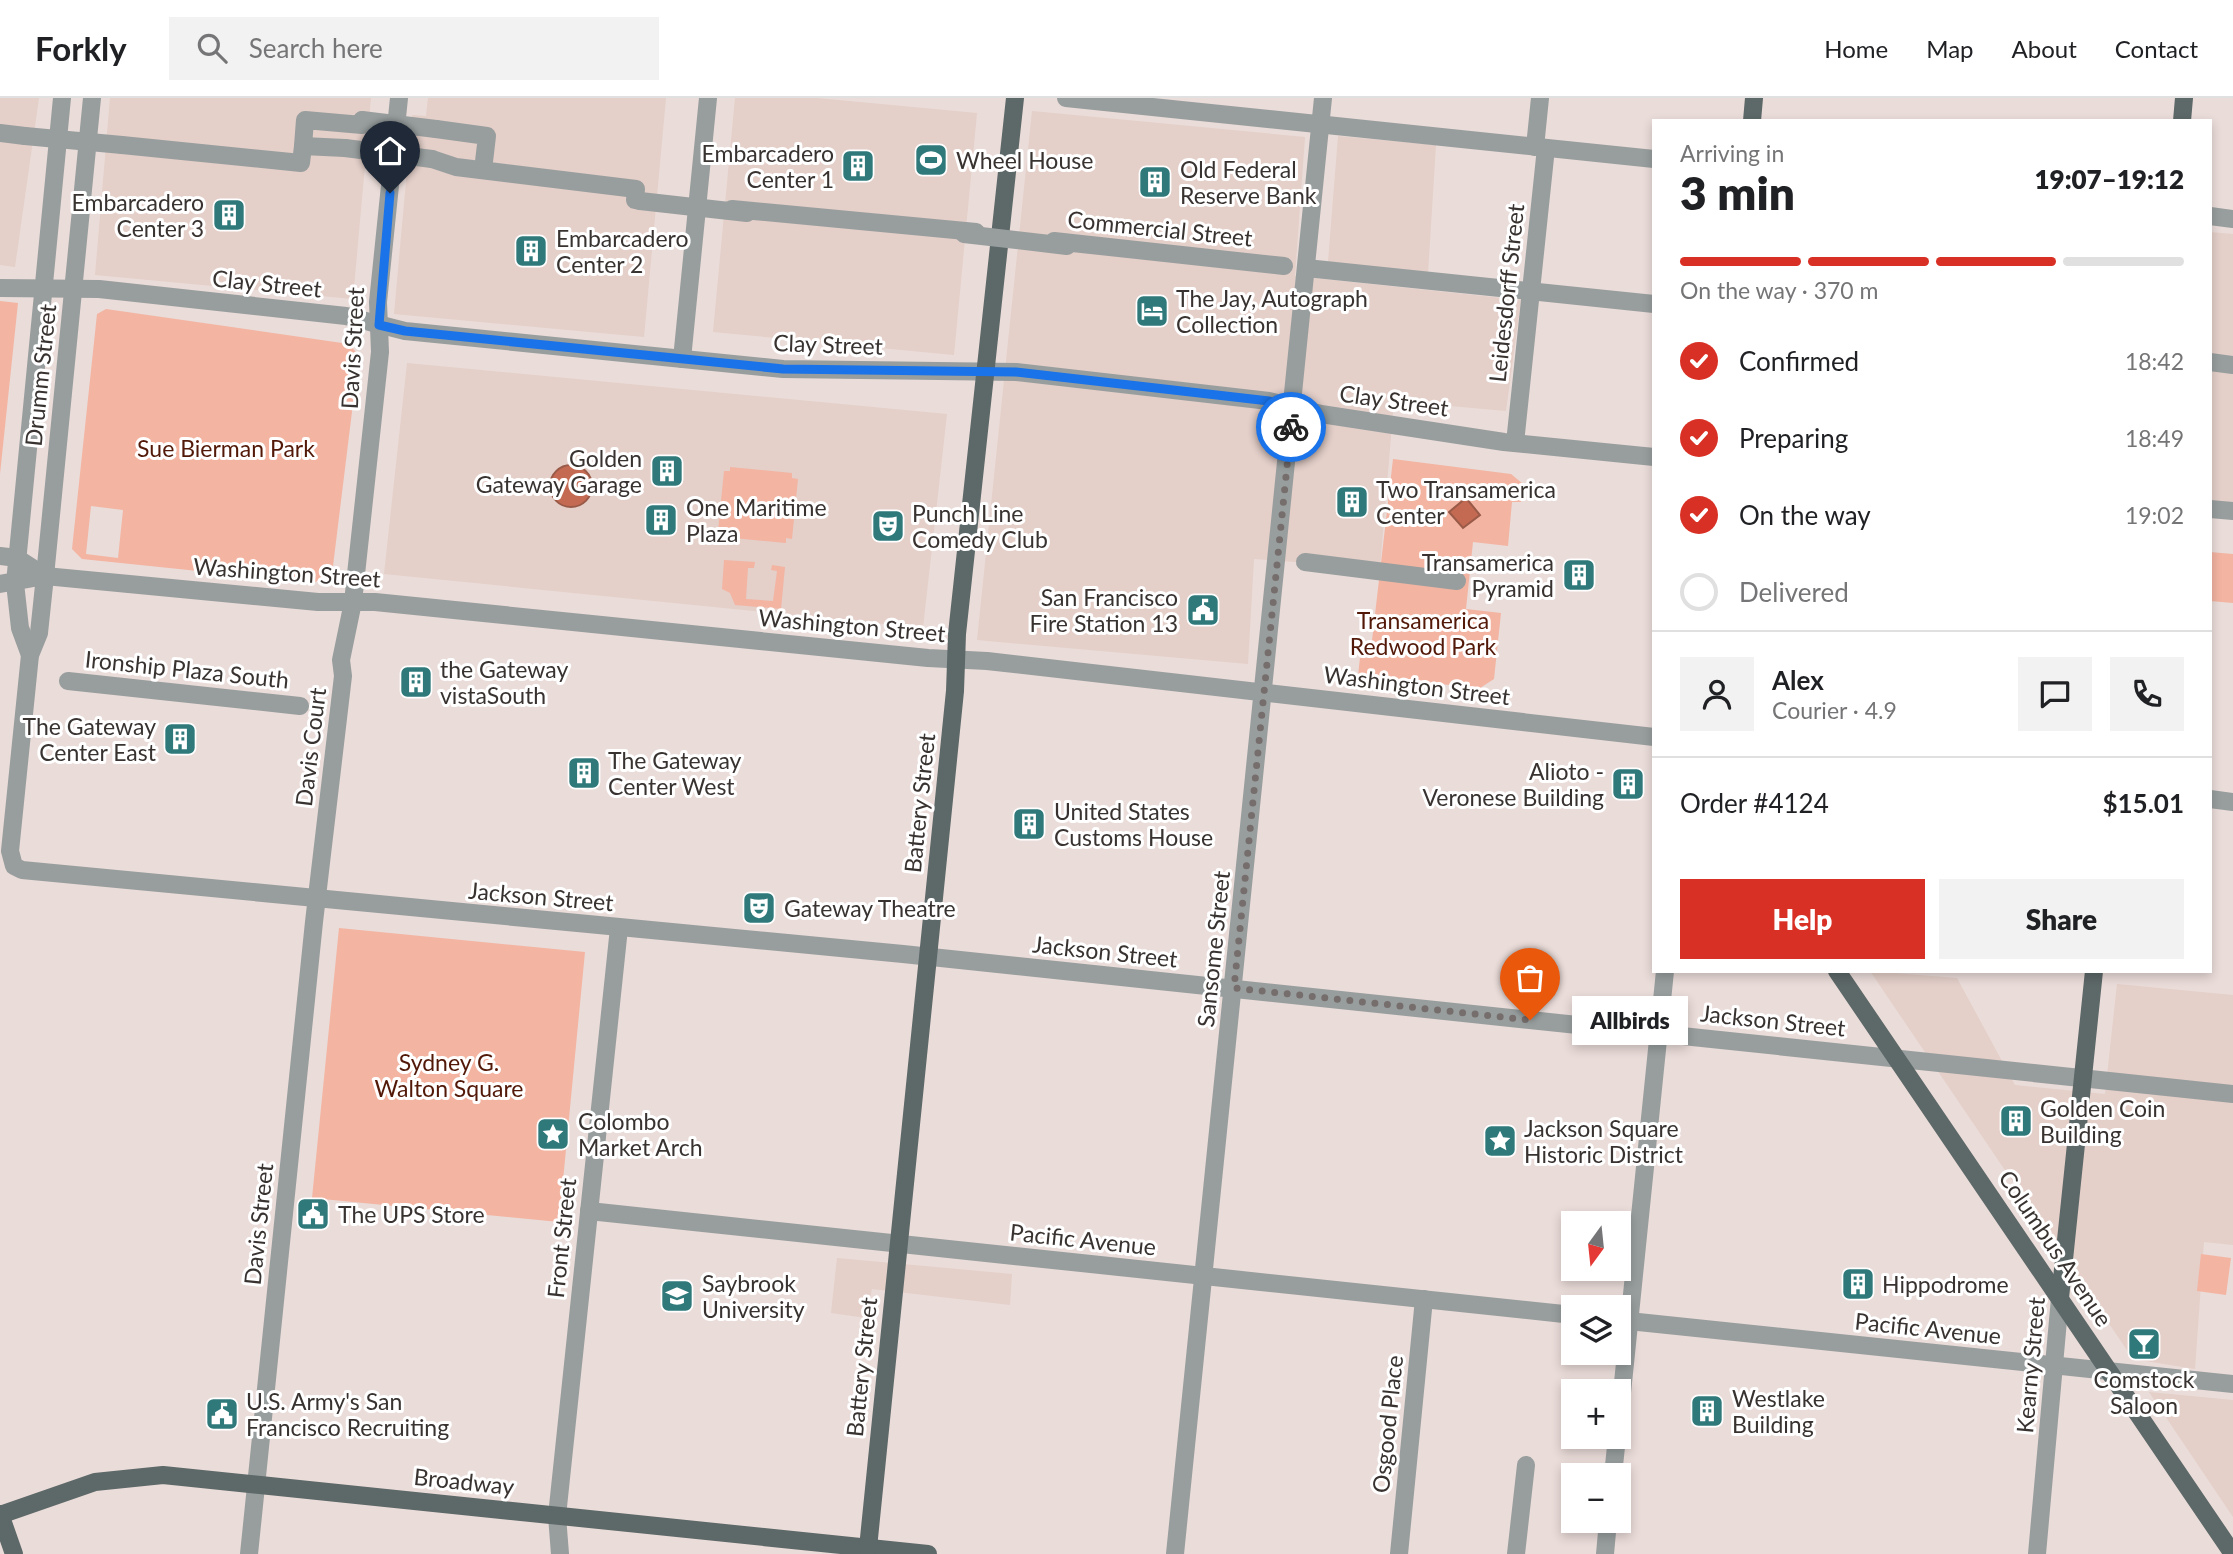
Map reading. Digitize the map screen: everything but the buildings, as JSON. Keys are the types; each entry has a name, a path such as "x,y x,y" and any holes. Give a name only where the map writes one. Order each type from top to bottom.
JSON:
{"main road":[{"name":"Battery Street","path":"867,1551 1015,98"},
{"path":"1752,119 1754,98"},
{"path":"2182,119 2184,98"},
{"name":"Columbus Avenue","path":"1838,973 2233,1554"},
{"name":"Kearny Street","path":"2060,1298 2094,973"},
{"name":"Broadway","path":"0,1515 57,1494 117,1478 163,1475 867,1551 928,1554"},
{"path":"0,1515 14,1554"}],"street":[{"name":"Drumm Street","path":"30,655 8,583 9,557 42,291 62,98"},
{"name":"Drumm Street","path":"14,866 10,851 30,655 39,633 92,98"},
{"name":"Davis Street","path":"353,602 380,352 379,325 399,98"},
{"path":"681,359 708,98"},
{"path":"1066,98 1652,159"},
{"name":"Sansome Street","path":"1175,1554 1324,98"},
{"name":"Leidesdorff Street","path":"1515,443 1531,291 1541,147 1540,98"},
{"path":"0,133 301,163 305,120 362,125 362,120 487,135 483,170"},
{"path":"303,146 345,148 432,159 456,167 636,189 635,200 640,201 1059,250"},
{"path":"728,209 976,232"},
{"path":"2212,216 2233,219"},
{"name":"Commercial Street","path":"1030,239 1284,266"},
{"path":"1306,268 1652,304"},
{"name":"Clay Street","path":"0,288 42,291 99,289 346,316 405,331 783,369 1016,372 1230,396 1515,443 1652,457"},
{"path":"2212,362 2233,365"},
{"path":"2212,509 2233,511"},
{"name":"Washington Street","path":"9,557 45,576"},
{"path":"1305,562 1457,581"},
{"name":"Washington Street","path":"8,583 45,576 318,602 353,602 956,659 1264,691 1652,737"},
{"name":"Davis Court","path":"318,898 343,676 341,660 353,602"},
{"name":"Ironship Plaza South","path":"68,681 300,706"},
{"path":"2212,799 2233,802"},
{"name":"Jackson Street","path":"14,866 36,872 928,957 2233,1094"},
{"name":"Davis Street","path":"249,1554 318,898"},
{"name":"Front Street","path":"560,1554 557,1516 619,928"},
{"path":"1627,1295 1665,973"},
{"name":"Pacific Avenue","path":"589,1211 1561,1314"},
{"name":"Kearny Street","path":"2037,1554 2056,1366 2060,1298"},
{"name":"Osgood Place","path":"1399,1554 1424,1299"},
{"name":"Pacific Avenue","path":"1631,1321 2233,1384"},
{"path":"1516,1554 1526,1465"},
{"path":"1605,1554 1607,1533"}],"shaded area":[{"path":"0,98 39,98 15,267 0,265"},
{"name":"Embarcadero Center 3","path":"110,98 371,98 353,299 95,275"},
{"name":"Embarcadero Center 2","path":"428,98 666,98 644,337 394,314 412,115 426,116"},
{"name":"Embarcadero Center 1","path":"735,98 817,98 977,113 954,355 713,332"},
{"path":"1032,111 1305,137 1295,276 1521,300 1506,411 1394,401 1380,568 1254,559 1248,664 977,640"},
{"path":"1338,136 1436,145 1428,273 1328,262"},
{"path":"2212,232 2233,234 2233,505 2212,503"},
{"name":"Golden Gateway Garage","path":"407,363 947,414 923,628 384,574"},
{"path":"571,465 586,471 592,486 586,501 571,507 556,501 550,486 556,471"},
{"path":"1466,498 1480,515 1463,528 1449,512"},
{"path":"1871,973 1957,978 2015,1085 2105,1094 2117,984 2233,995 2233,1245 2204,1242 2195,1369 2133,1359"},
{"path":"837,1258 1012,1274 1010,1305 872,1289 866,1318 831,1313"},
{"path":"2149,1392 2233,1400 2233,1517"}],"green space":[{"path":"0,301 18,303 0,474"},
{"name":"Sue Bierman Park","path":"106,309 349,344 356,352 358,363 333,566 326,577 313,583 82,559 72,549 97,314","holes":["91,506 123,510 118,558 86,554"]},
{"name":"Transamerica Redwood Park","path":"1393,459 1511,474 1523,484 1521,502 1512,502 1508,546 1473,542 1466,609 1501,613 1494,679 1480,688 1358,676 1361,648 1371,649"},
{"path":"730,467 792,473 792,478 798,479 792,539 786,538 786,543 723,537 723,531 718,531 724,471 730,471"},
{"path":"2212,552 2233,554 2233,603 2212,601"},
{"path":"724,560 755,562 754,568 748,568 746,599 773,601 777,571 771,570 772,565 785,567 781,609 735,605 730,593 722,589"},
{"name":"Sydney G. Walton Square","path":"339,928 585,952 559,1222 312,1198"},
{"path":"2201,1254 2231,1258 2226,1295 2197,1291"}],"way so far":[{"path":"1291,427 1234,988 1530,1020"}],"place":[{"name":"Wheel House","path":"931,160"},
{"name":"Embarcadero Center 1","path":"858,166"},
{"name":"Old Federal Reserve Bank","path":"1155,182"},
{"name":"Embarcadero Center 3","path":"229,215"},
{"name":"Embarcadero Center 2","path":"531,251"},
{"name":"The Jay, Autograph Collection","path":"1152,311"},
{"name":"Golden Gateway Garage","path":"667,471"},
{"name":"Two Transamerica Center","path":"1352,502"},
{"name":"One Maritime Plaza","path":"661,520"},
{"name":"Punch Line Comedy Club","path":"888,526"},
{"name":"Transamerica Pyramid","path":"1579,575"},
{"name":"San Francisco Fire Station 13","path":"1203,610"},
{"name":"the Gateway vistaSouth","path":"416,682"},
{"name":"The Gateway Center East","path":"180,739"},
{"name":"The Gateway Center West","path":"584,773"},
{"name":"Alioto - Veronese Building","path":"1628,784"},
{"name":"United States Customs House","path":"1029,824"},
{"name":"Gateway Theatre","path":"759,908"},
{"name":"Allbirds","path":"1530,1020"},
{"name":"Golden Coin Building","path":"2016,1121"},
{"name":"Colombo Market Arch","path":"553,1134"},
{"name":"Jackson Square Historic District","path":"1500,1141"},
{"name":"The UPS Store","path":"313,1214"},
{"name":"Hippodrome","path":"1858,1284"},
{"name":"Saybrook University","path":"677,1296"},
{"name":"Comstock Saloon","path":"2144,1344"},
{"name":"Westlake Building","path":"1707,1411"},
{"name":"U.S. Army's San Francisco Recruiting","path":"222,1414"}],"route":[{"path":"390,193 378,302 379,325 405,331 783,369 1016,372 1269,401 1293,407 1291,427"}]}
